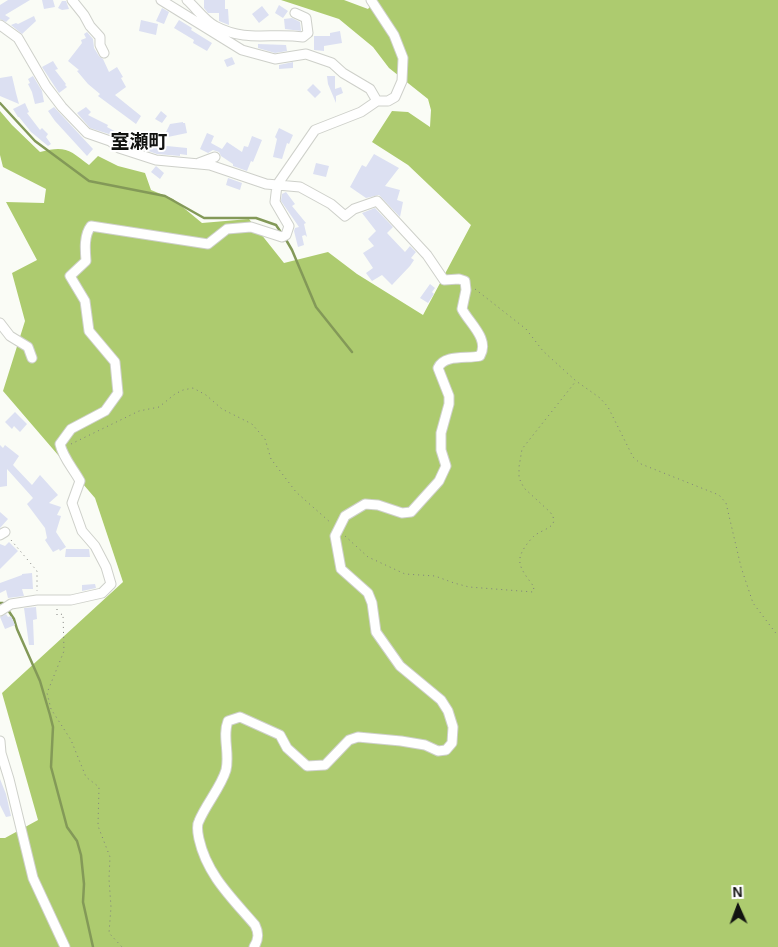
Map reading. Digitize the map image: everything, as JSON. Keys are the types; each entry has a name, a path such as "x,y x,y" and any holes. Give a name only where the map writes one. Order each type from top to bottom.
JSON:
{"street":[{"path":"72,0 100,37 100,45 104,54"},
{"path":"161,0 242,50 275,59 306,54 332,63 343,73 370,89 377,101"},
{"path":"187,0 214,26 242,36 290,35 303,37 308,33 306,18 295,13"},
{"path":"0,611 11,604 37,600 71,600 102,592 111,584 106,567 95,546 82,531 72,503 80,481 74,469 62,454 60,444 71,429 105,411 118,392 115,362 89,331 85,301 70,276 86,261 85,245 88,230 91,226 208,244 227,229 252,227 282,237 286,236 289,226 275,202 277,185 315,130 361,112 377,101 388,101 395,97 402,81 403,58 394,35 371,0"},
{"path":"0,26 18,38 46,86 62,107 87,133 110,141 119,148 156,160 210,165 266,184 300,187 330,204 345,216 354,209 377,201 427,255 444,280 459,278 465,281 466,290 462,309 468,321 479,332 482,348 480,356 454,358 442,362 438,368 449,396 449,404 441,433 441,450 446,466 439,481 411,512 402,513 378,505 365,504 346,516 335,536 340,569 368,593 372,603 376,632 400,666 441,700 448,711 453,727 452,743 446,750 438,751 401,741 358,737 349,740 324,765 307,766 287,748 280,735 240,717 228,720 225,728 226,771 197,823 198,835 202,855 216,880 255,925 258,933 258,942 254,947"},
{"path":"196,164 216,157"},
{"path":"0,323 10,336 28,347 32,358"},
{"path":"0,741 1,753 33,878 65,947"}],"path":[{"path":"465,281 526,329 543,351 576,381 600,398 608,408 633,457 641,464 720,495 726,503 740,567 752,603 778,636"},
{"path":"68,434 68,446 139,411 159,407 175,394 193,388 206,395 222,409 252,424 265,439 271,459 296,492 368,557 405,574 435,576 454,584 469,587 533,592 534,587 520,564 520,554 534,536 552,526 554,516 524,488 519,478 522,449 576,381"},
{"path":"2,534 37,570 37,600"},
{"path":"57,601 56,614 63,614 64,651 47,693 51,709 71,740 86,777 99,787 98,826 110,857 109,879 112,907 109,934 122,947"}],"green space":[{"path":"281,0 344,0 368,9 375,0 778,0 778,947 0,947 0,838 5,838 38,820 2,693 123,582 95,498 3,391 25,321 12,273 37,260 6,202 44,203 46,189 3,167 0,155 0,111 40,152 56,149 67,150 89,165 98,156 118,166 145,173 151,190 173,199 202,223 249,219 284,263 328,252 357,274 423,315 471,225 408,165 372,142 392,111 408,112 430,127 431,110 428,99 389,68 373,47 339,19"}],"building":[{"path":"8,0 30,0 5,15 10,18 6,22 0,19 0,5"},
{"path":"42,0 53,0 55,7 44,9"},
{"path":"204,0 225,0 225,9 228,9 229,25 219,21 219,13 208,13 204,8"},
{"path":"62,1 66,1 69,9 62,10 58,8"},
{"path":"279,5 288,11 283,18 275,13"},
{"path":"262,6 269,15 259,23 252,14"},
{"path":"162,8 169,12 164,24 156,21"},
{"path":"34,16 36,21 22,34 11,25 18,24"},
{"path":"292,18 300,22 301,31 285,29 284,19"},
{"path":"141,20 158,24 156,35 139,31"},
{"path":"179,20 212,43 207,51 193,43 194,40 174,28"},
{"path":"340,31 342,43 324,46 324,51 314,50 314,36 330,36 330,33"},
{"path":"87,32 93,39 94,48 103,59 109,72 117,67 123,77 121,78 126,87 115,95 141,116 136,124 98,96 100,94 88,84 77,71 79,70 68,61 82,43 81,40 86,38 84,34"},
{"path":"258,44 286,45 287,51 275,53 258,48"},
{"path":"232,57 235,64 227,67 224,60"},
{"path":"53,61 58,69 55,70 67,87 59,93 42,67"},
{"path":"293,62 293,68 279,69 279,65"},
{"path":"12,76 19,104 0,96 0,78"},
{"path":"33,76 42,91 44,102 35,104 28,84 30,83 28,79"},
{"path":"327,76 335,76 335,89 341,87 343,93 336,96 336,103 328,84"},
{"path":"313,84 321,92 315,98 307,90"},
{"path":"25,103 29,112 27,113 40,130 42,128 48,134 46,137 51,144 48,146 31,132 13,109"},
{"path":"54,107 93,149 87,156 48,111"},
{"path":"86,107 91,112 88,115 108,125 107,127 120,134 118,139 112,135 90,128 77,113"},
{"path":"161,111 167,116 162,123 155,119"},
{"path":"185,123 187,133 163,138 170,124"},
{"path":"279,128 293,135 289,144 287,143 282,159 273,157 277,139 275,137"},
{"path":"207,133 214,136 211,143 222,149 227,142 242,152 244,146 248,147 252,136 262,140 247,171 233,166 219,152 213,150 208,153 200,149"},
{"path":"120,138 137,143 187,148 187,155 157,154 122,142 119,140"},
{"path":"374,154 399,168 385,186 400,190 397,200 403,202 400,217 379,195 366,198 350,187 362,165 366,167"},
{"path":"316,163 329,166 326,177 313,174"},
{"path":"156,166 164,173 160,179 151,172"},
{"path":"228,178 242,183 240,190 226,185"},
{"path":"286,192 295,204 292,206 306,223 304,224 307,237 305,235 302,236 304,245 298,247 294,231 295,228 299,227 281,201 282,194"},
{"path":"375,208 393,227 387,233 405,252 410,246 416,252 411,258 414,260 410,266 392,285 382,275 372,281 366,273 373,268 363,253 374,246 368,239 376,231 362,213"},
{"path":"430,284 435,288 432,292 434,294 428,303 420,298"},
{"path":"15,412 27,424 20,432 14,426 12,429 5,422"},
{"path":"0,445 3,448 5,445 19,456 13,465 32,485 40,475 58,495 49,503 61,507 57,515 61,516 56,532 66,547 60,551 59,549 53,552 45,540 47,538 45,528 27,504 33,498 7,469 7,486 0,487"},
{"path":"0,512 8,519 0,528"},
{"path":"9,542 18,551 0,569 0,544 5,546"},
{"path":"66,549 89,549 90,557 65,557"},
{"path":"32,573 33,589 22,589 24,596 8,598 6,590 0,593 0,583 22,574"},
{"path":"95,584 96,588 82,591 82,585"},
{"path":"36,607 37,619 33,620 34,645 29,645 24,608"},
{"path":"6,614 8,617 11,616 15,625 5,629 0,617"},
{"path":"0,779 11,816 6,817 0,805"}],"waterway":[{"path":"0,103 35,141 89,181 165,196 204,218 256,218 276,225 282,234"},
{"path":"285,238 316,307 352,352"},
{"path":"0,603 5,605"},
{"path":"8,610 14,619 40,681 50,715 53,727 51,767 67,827 77,841 81,855 84,884 83,902 93,947"}],"district":[{"name":"室瀬町","path":"139,143"}]}
